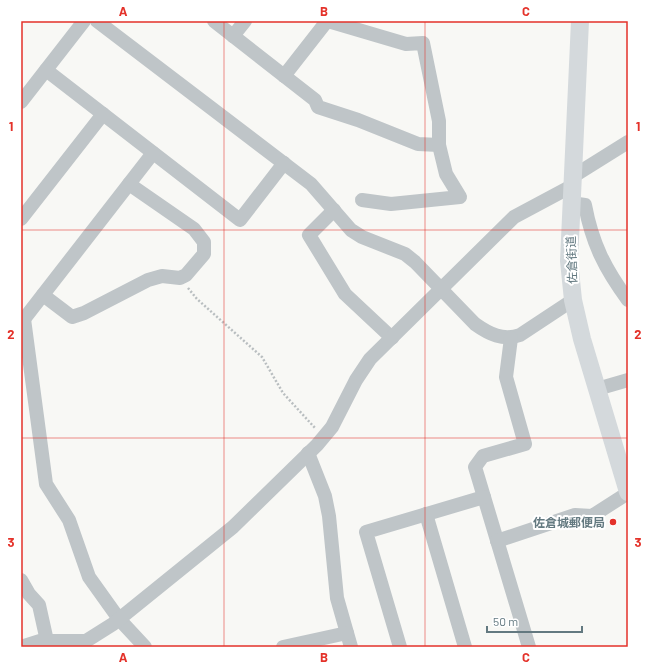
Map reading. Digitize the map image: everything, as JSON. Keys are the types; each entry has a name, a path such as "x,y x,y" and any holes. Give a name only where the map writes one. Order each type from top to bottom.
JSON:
{"main road":[{"name":"佐倉街道","path":"580,21 581,40 569,261 573,300 582,339 628,492"}],"street":[{"path":"21,102 84,21"},
{"path":"97,21 311,184 347,227 356,234 405,254 442,288 481,328 496,335 512,338 534,328 573,300"},
{"path":"214,21 315,100 318,107 358,120 418,144 439,146"},
{"path":"233,36 245,21"},
{"path":"284,76 328,21 406,44 423,43 439,121 439,146 446,174 460,197 391,204 362,200"},
{"path":"46,70 240,220 284,163"},
{"path":"21,219 103,114"},
{"path":"21,647 40,641 87,644 233,527 323,438 332,427 356,380 370,359 514,217 572,189 628,142"},
{"path":"145,647 119,619 89,577 69,520 46,484 23,321 153,153"},
{"path":"43,296 72,317 84,313 148,280 162,276 180,278 186,275 204,254 204,242 194,229 129,184"},
{"path":"572,189 585,205 589,225 605,267 628,300"},
{"path":"334,210 309,235 345,294 392,338"},
{"path":"512,338 506,376 525,444 483,456 475,467 528,647"},
{"path":"597,390 628,380"},
{"path":"283,647 349,640 337,598 329,516 325,496 308,453"},
{"path":"497,541 575,515 592,516 628,492"},
{"path":"400,647 366,532 484,497"},
{"path":"426,514 465,647"},
{"path":"21,580 29,594 39,605 47,641"}],"path":[{"path":"180,278 198,299 262,357 284,393 323,438"}],"place":[{"name":"佐倉城郵便局","path":"613,522"}]}
